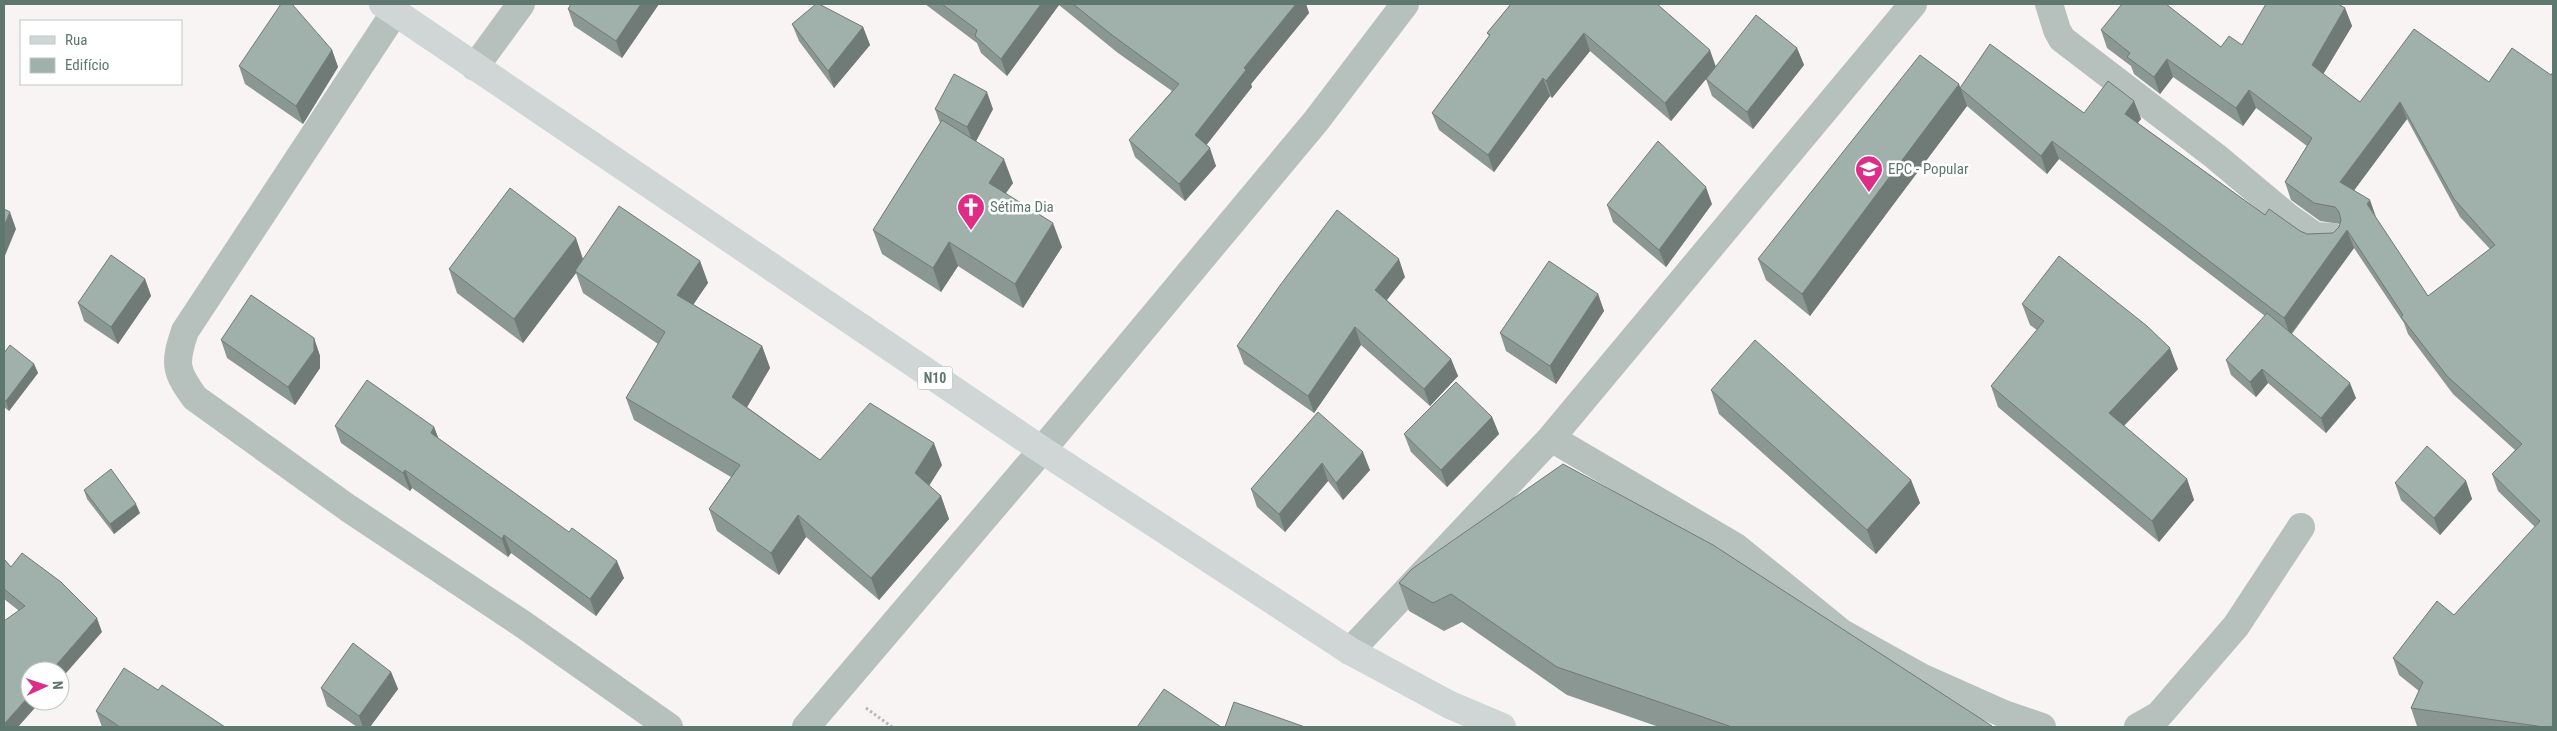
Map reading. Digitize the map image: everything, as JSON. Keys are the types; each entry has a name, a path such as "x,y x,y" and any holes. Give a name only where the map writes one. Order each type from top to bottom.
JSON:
{"main road":[{"name":"N10","path":"389,8 1042,450 1350,651 1450,705 1502,727"}],"street":[{"path":"475,67 521,4"},
{"path":"806,727 1042,450 1316,122 1404,4"},
{"path":"1350,651 1551,438 1913,4"},
{"path":"2049,4 2056,30 2062,39 2215,156 2288,217 2315,236 2332,237"},
{"path":"389,8 185,331 177,352 179,376 195,398 332,497 524,625 669,727"},
{"path":"1551,438 1736,548 1842,633 1920,677 2004,714 2042,727"},
{"path":"2138,727 2159,716 2236,626 2301,527"}],"building":[{"path":"281,4 292,4 332,50 296,106 239,66"},
{"path":"571,4 641,4 616,41 568,9"},
{"path":"816,4 863,27 828,71 792,24"},
{"path":"942,4 1041,4 1001,59 975,36 977,30"},
{"path":"1073,4 1296,4 1244,68 1246,70 1195,135 1210,148 1179,184 1129,140 1179,84"},
{"path":"1511,4 1657,4 1710,50 1665,103 1584,33 1546,81 1543,78 1488,155 1432,113 1490,35 1487,33"},
{"path":"2122,4 2166,4 2221,47 2229,36 2242,45 2266,4 2338,4 2345,8 2312,65 2360,102 2414,29 2489,82 2512,48 2551,75 2553,72 2553,727 2411,708 2423,682 2393,658 2437,601 2454,615 2540,521 2492,474 2522,444 2447,376 2401,317 2403,315 2347,230 2284,318 2052,141 2041,156 1960,88 1990,44 2084,113 2108,81 2134,101 2125,114 2265,215 2269,209 2307,234 2333,233 2339,227 2341,220 2339,212 2335,207 2314,203 2285,182 2312,138 2249,90 2236,108 2167,59 2154,77 2127,57 2130,53 2101,30","holes":["2400,102 2454,199 2495,245 2428,296 2367,204 2370,200 2340,182"]},
{"path":"1756,15 1797,48 1747,112 1706,79"},
{"path":"1920,55 1959,84 1802,294 1758,259"},
{"path":"954,74 987,92 967,127 935,109"},
{"path":"942,120 1004,159 989,183 1053,223 1015,284 949,242 933,268 873,230"},
{"path":"1658,141 1706,187 1659,250 1607,205"},
{"path":"510,188 576,238 514,319 449,269"},
{"path":"619,206 700,261 677,295 762,346 732,397 820,460 870,403 934,443 915,473 941,496 871,578 798,515 771,553 709,509 740,465 626,398 665,332 575,271"},
{"path":"4,209 10,212 4,226"},
{"path":"1337,210 1399,259 1375,290 1451,359 1424,389 1355,327 1308,396 1237,346"},
{"path":"111,255 145,279 111,327 78,303"},
{"path":"2059,256 2147,326 2170,348 2109,413 2187,479 2152,521 1991,386 2044,321 2022,304"},
{"path":"1549,261 1598,294 1550,366 1500,333"},
{"path":"251,295 314,338 314,351 288,387 221,340"},
{"path":"2267,313 2350,383 2321,418 2262,369 2250,382 2226,360"},
{"path":"1755,340 1911,480 1867,530 1711,390"},
{"path":"10,345 34,364 6,401 4,400 4,353"},
{"path":"367,380 434,427 431,433 569,532 572,528 617,561 590,599 504,535 502,539 405,470 403,473 335,426"},
{"path":"1456,382 1492,417 1441,470 1404,434"},
{"path":"1318,412 1363,452 1336,483 1322,463 1279,514 1251,489"},
{"path":"2427,446 2466,481 2434,518 2395,483"},
{"path":"1563,464 1713,545 1992,727 1732,727 1557,667 1451,594 1433,603 1399,583 1412,569"},
{"path":"111,469 136,504 110,524 84,490"},
{"path":"22,553 61,582 97,618 60,661 20,661 20,706 4,724 4,621 25,606 4,589 4,559 11,567"},
{"path":"353,643 391,672 359,716 321,688"},
{"path":"124,668 158,690 162,685 225,727 120,727 96,711"},
{"path":"1164,689 1221,727 1137,727"},
{"path":"1234,702 1305,727 1225,727"}],"place":[{"name":"EPC - Popular","path":"1869,193"},
{"name":"Sétima Dia","path":"971,231"}]}
